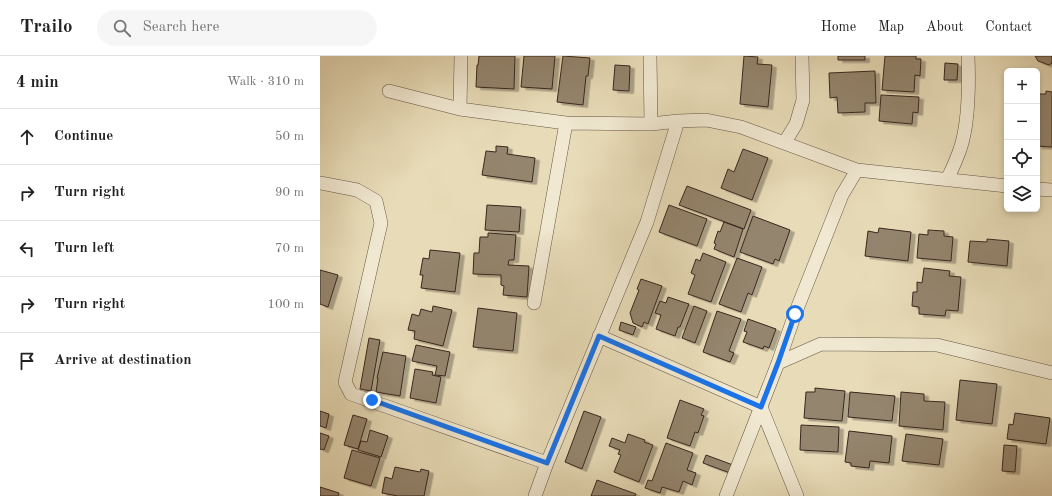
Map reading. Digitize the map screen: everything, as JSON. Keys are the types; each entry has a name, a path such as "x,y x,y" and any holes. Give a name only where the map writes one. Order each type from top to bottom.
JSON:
{"street":[{"path":"460,109 461,56"},
{"path":"650,56 651,124"},
{"path":"784,142 796,124 803,100 802,56"},
{"path":"947,180 964,133 969,79 968,56"},
{"path":"389,91 460,109 566,123 651,124 706,120 741,127 857,170 1004,186"},
{"path":"535,496 547,463 647,222 678,121"},
{"path":"534,303 566,123"},
{"path":"726,496 842,195 857,170"},
{"path":"320,183 357,190 376,201 381,223 345,382 351,394 547,463"},
{"path":"1040,189 1052,190"},
{"path":"599,336 761,407 797,496"},
{"path":"778,363 821,344 937,345 1052,373"}],"building":[{"path":"479,56 515,56 514,89 476,87"},
{"path":"524,56 555,56 552,89 521,87"},
{"path":"563,56 590,58 588,76 586,76 583,105 557,102"},
{"path":"744,56 758,57 757,64 772,65 768,107 740,104"},
{"path":"838,56 865,56 865,60 838,60"},
{"path":"885,56 916,56 916,59 921,59 920,76 915,75 914,92 882,90"},
{"path":"1035,56 1052,56 1052,63 1049,65 1038,61"},
{"path":"945,63 958,64 957,80 944,80"},
{"path":"615,65 630,66 629,91 613,90"},
{"path":"875,71 876,103 865,103 865,112 838,113 837,97 830,98 829,73"},
{"path":"1046,91 1052,92 1052,147 1040,146 1040,94 1046,94"},
{"path":"881,95 919,97 918,113 913,112 912,124 879,121"},
{"path":"496,146 508,147 507,154 535,158 532,182 482,175 486,151 496,152"},
{"path":"743,149 768,158 752,200 721,188 728,169 734,172"},
{"path":"687,186 751,210 744,229 679,205"},
{"path":"487,205 521,207 519,232 485,230"},
{"path":"669,205 707,219 697,246 659,232"},
{"path":"753,216 790,230 779,261 775,259 773,264 740,252"},
{"path":"724,222 743,229 734,257 714,249 716,244 714,243 718,231 720,232"},
{"path":"879,228 911,232 908,261 865,256 868,231 878,233"},
{"path":"928,230 944,231 944,236 953,237 951,261 917,258 919,234 928,235"},
{"path":"488,233 516,235 514,260 509,260 508,265 529,266 527,297 503,295 504,286 501,285 501,275 473,274 474,253 479,253 480,237 488,237"},
{"path":"987,239 1009,241 1007,266 968,262 970,241 987,242"},
{"path":"430,250 460,253 455,292 421,288 423,275 420,275 423,258 429,259"},
{"path":"703,253 726,262 711,302 688,294 695,275 691,273 696,259 700,261"},
{"path":"737,258 762,267 752,295 748,293 741,312 719,304"},
{"path":"924,268 950,271 949,276 961,277 958,311 946,310 945,316 919,314 919,307 912,306 913,292 917,292 917,282 922,283"},
{"path":"320,270 338,275 328,307 320,304"},
{"path":"641,279 662,286 648,324 644,322 642,327 633,323 630,313 639,290 637,289"},
{"path":"668,297 689,304 675,336 656,329 661,315 655,313 660,301 666,303"},
{"path":"433,306 452,310 443,346 414,339 415,331 408,330 412,314 419,316 421,309 432,312"},
{"path":"694,306 707,311 695,343 682,338"},
{"path":"478,308 517,313 513,351 473,347"},
{"path":"717,311 741,319 729,351 734,353 730,362 703,352"},
{"path":"748,319 776,329 769,348 764,346 763,349 743,342 747,332 744,331"},
{"path":"621,322 636,327 633,335 619,330"},
{"path":"369,338 380,340 371,391 360,389"},
{"path":"416,345 450,352 445,376 435,375 437,366 412,361"},
{"path":"383,352 406,356 400,396 376,392 377,378"},
{"path":"415,369 433,372 432,375 441,377 436,403 410,398"},
{"path":"960,380 997,384 992,424 956,420"},
{"path":"815,388 845,391 842,421 804,418 806,392 815,392"},
{"path":"850,392 895,396 892,421 848,417"},
{"path":"901,392 924,394 924,401 945,402 943,430 899,426"},
{"path":"680,400 704,409 701,415 704,416 698,433 695,432 690,446 667,438"},
{"path":"320,411 329,414 326,428 320,426"},
{"path":"584,411 601,417 582,469 565,462"},
{"path":"1015,413 1050,418 1046,444 1007,439 1009,424 1013,425"},
{"path":"353,415 367,419 358,449 344,445"},
{"path":"801,425 839,427 838,452 800,450"},
{"path":"370,430 388,436 381,457 358,450 361,441 367,442"},
{"path":"849,431 892,436 889,463 870,461 869,468 851,466 851,463 845,462"},
{"path":"320,433 329,436 324,450 320,449"},
{"path":"628,434 645,440 644,442 653,445 639,482 614,472 621,455 618,454 620,450 609,446 612,438 625,443"},
{"path":"906,434 943,439 939,465 902,461"},
{"path":"666,443 693,453 687,470 696,473 692,485 683,481 679,492 662,487 660,493 645,488 648,480 652,481"},
{"path":"1004,445 1017,446 1015,472 1002,471"},
{"path":"352,450 380,458 371,486 344,478"},
{"path":"706,455 733,465 730,473 703,463"},
{"path":"395,467 420,472 421,469 429,471 424,496 398,496 382,493 385,477 392,479"},
{"path":"597,480 636,494 635,496 591,496"},
{"path":"320,487 339,493 338,496 320,496"}],"route":[{"path":"372,400 547,463 599,336 761,407 795,314"}]}
